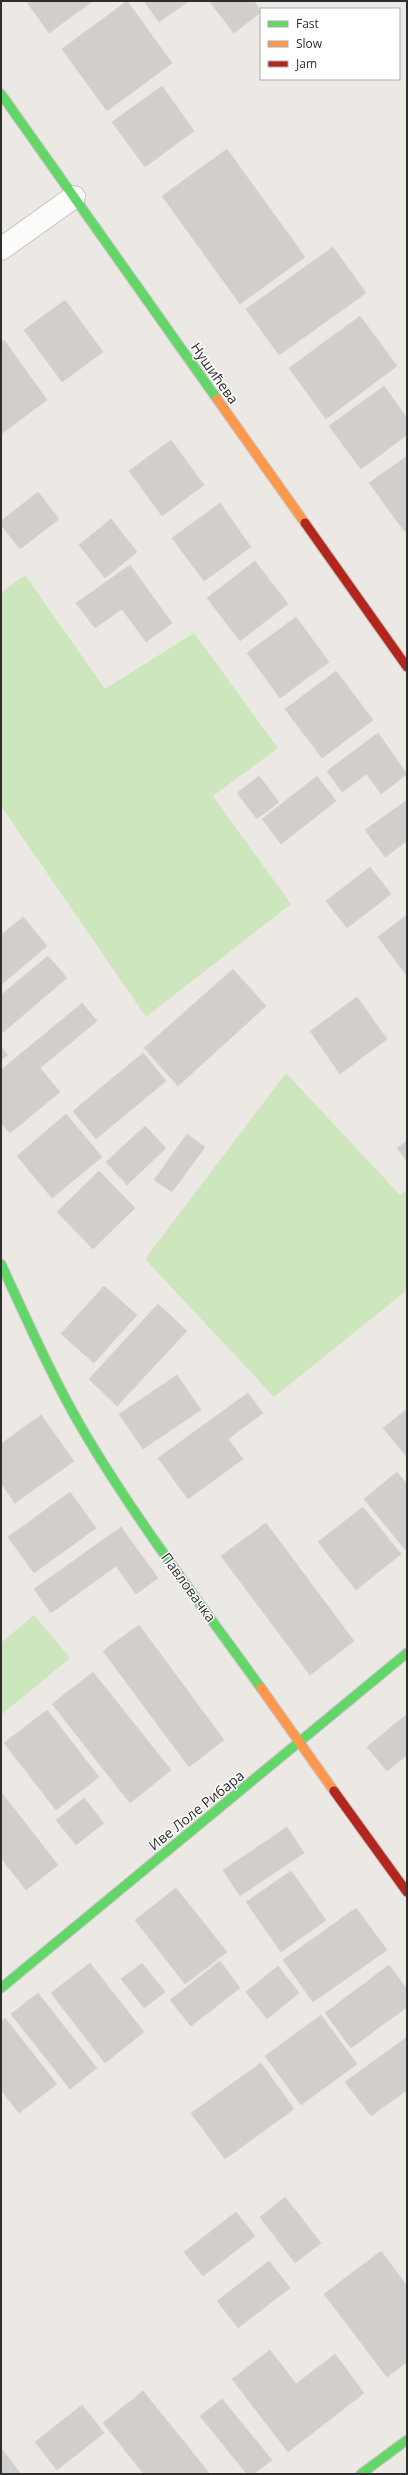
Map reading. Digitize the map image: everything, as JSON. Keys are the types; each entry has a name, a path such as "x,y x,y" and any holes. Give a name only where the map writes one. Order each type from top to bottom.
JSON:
{"street":[{"name":"Нушићева","path":"1,94 407,668"},
{"path":"1,250 74,197"},
{"name":"Павловачка","path":"1,1264 45,1360 78,1423 147,1529 407,1892"},
{"name":"Иве Лоле Рибара","path":"1,1988 407,1653"},
{"path":"362,2474 407,2440"}],"green space":[{"path":"25,575 105,689 194,633 278,748 213,796 291,904 146,1017 1,806 1,593"},
{"path":"286,1073 400,1195 407,1190 407,1290 274,1397 145,1259"},
{"path":"34,1615 70,1658 1,1715 1,1643"}],"building":[{"path":"26,1 93,1 49,33"},
{"path":"127,1 172,63 107,111 62,49"},
{"path":"144,1 189,1 159,22"},
{"path":"209,1 254,1 260,13 234,33"},
{"path":"162,86 194,131 145,167 112,122"},
{"path":"227,149 305,257 240,304 162,196"},
{"path":"333,247 366,293 279,355 246,309"},
{"path":"65,300 103,352 62,382 24,330"},
{"path":"360,316 397,366 326,419 289,368"},
{"path":"4,340 47,400 1,434 1,342"},
{"path":"384,386 407,418 407,435 361,469 329,426"},
{"path":"171,440 204,485 162,516 129,471"},
{"path":"407,456 407,530 405,532 369,483"},
{"path":"38,492 59,519 20,549 1,525 1,521"},
{"path":"220,503 251,547 204,581 172,538"},
{"path":"111,519 137,552 105,578 79,545"},
{"path":"255,561 288,604 240,641 207,598"},
{"path":"130,565 172,623 146,642 122,609 95,628 76,603"},
{"path":"296,617 329,662 280,698 247,653"},
{"path":"336,671 373,720 322,758 285,709"},
{"path":"378,733 407,774 381,794 367,774 342,792 327,771"},
{"path":"259,776 279,802 257,819 237,793"},
{"path":"317,776 336,801 281,844 262,819"},
{"path":"407,800 407,841 385,857 365,830"},
{"path":"370,867 391,894 347,928 326,901"},
{"path":"407,915 407,976 378,937"},
{"path":"23,917 47,946 1,985 1,935"},
{"path":"48,956 67,978 1,1034 1,995"},
{"path":"233,969 266,1006 178,1086 144,1048"},
{"path":"357,997 387,1039 340,1074 310,1031"},
{"path":"82,1003 97,1021 40,1068 60,1092 10,1133 1,1123 1,1070"},
{"path":"1,1047 8,1055 1,1060"},
{"path":"143,1053 166,1081 96,1139 73,1111"},
{"path":"66,1114 102,1157 52,1198 17,1156"},
{"path":"145,1126 166,1148 127,1185 106,1162"},
{"path":"187,1134 205,1147 172,1192 154,1180"},
{"path":"407,1141 407,1161 397,1148"},
{"path":"99,1171 135,1208 93,1249 57,1212"},
{"path":"104,1286 137,1315 94,1363 61,1334"},
{"path":"158,1304 187,1331 117,1406 89,1379"},
{"path":"177,1375 201,1410 143,1449 119,1414"},
{"path":"248,1393 263,1413 228,1439 243,1459 188,1499 158,1458"},
{"path":"407,1409 407,1457 383,1428"},
{"path":"41,1415 74,1461 15,1503 1,1483 1,1444"},
{"path":"397,1472 407,1484 407,1552 364,1499"},
{"path":"70,1492 96,1528 34,1573 8,1537"},
{"path":"363,1507 401,1554 356,1590 318,1542"},
{"path":"266,1523 354,1641 310,1675 221,1556"},
{"path":"121,1527 158,1578 136,1594 116,1566 51,1613 34,1589"},
{"path":"139,1625 224,1740 189,1767 103,1651"},
{"path":"93,1672 171,1770 130,1803 52,1704"},
{"path":"47,1710 99,1777 56,1810 4,1743"},
{"path":"407,1714 407,1755 387,1771 367,1747"},
{"path":"1,1792 58,1865 26,1890 1,1858"},
{"path":"84,1798 104,1823 76,1845 56,1820"},
{"path":"287,1827 304,1853 240,1896 223,1870"},
{"path":"291,1871 326,1920 281,1952 246,1902"},
{"path":"176,1888 227,1952 185,1984 135,1920"},
{"path":"356,1908 387,1950 313,2002 283,1960"},
{"path":"220,1961 240,1988 191,2026 170,2000"},
{"path":"90,1963 144,2032 105,2063 51,1993"},
{"path":"142,1963 165,1992 144,2008 121,1979"},
{"path":"389,1965 407,1989 407,2007 351,2048 325,2013"},
{"path":"278,1966 299,1993 267,2019 246,1992"},
{"path":"38,1993 97,2068 70,2089 11,2014"},
{"path":"321,2015 357,2064 301,2105 265,2056"},
{"path":"5,2018 57,2084 19,2113 1,2090 1,2022"},
{"path":"407,2037 407,2090 371,2116 345,2082"},
{"path":"261,2063 294,2109 225,2159 191,2113"},
{"path":"285,2197 321,2243 295,2263 260,2217"},
{"path":"236,2212 255,2236 203,2276 184,2252"},
{"path":"381,2251 407,2286 407,2362 387,2377 324,2294"},
{"path":"269,2261 290,2288 238,2328 217,2301"},
{"path":"270,2350 296,2384 335,2354 364,2393 288,2452 232,2379"},
{"path":"143,2391 210,2474 144,2474 103,2423"},
{"path":"222,2399 272,2460 254,2474 247,2474 200,2416"},
{"path":"82,2405 104,2433 57,2470 35,2442"},
{"path":"1,2448 21,2474 1,2474"}],"traffic: fast":[{"path":"1,94 217,399"},
{"path":"1,1264 52,1373 87,1437 149,1533 261,1688"},
{"path":"1,1988 407,1653"},
{"path":"361,2474 407,2440"}],"traffic: slow":[{"path":"217,399 305,523"},
{"path":"261,1688 334,1791"}],"traffic: jam":[{"path":"305,523 407,667"},
{"path":"334,1791 407,1892"}]}
